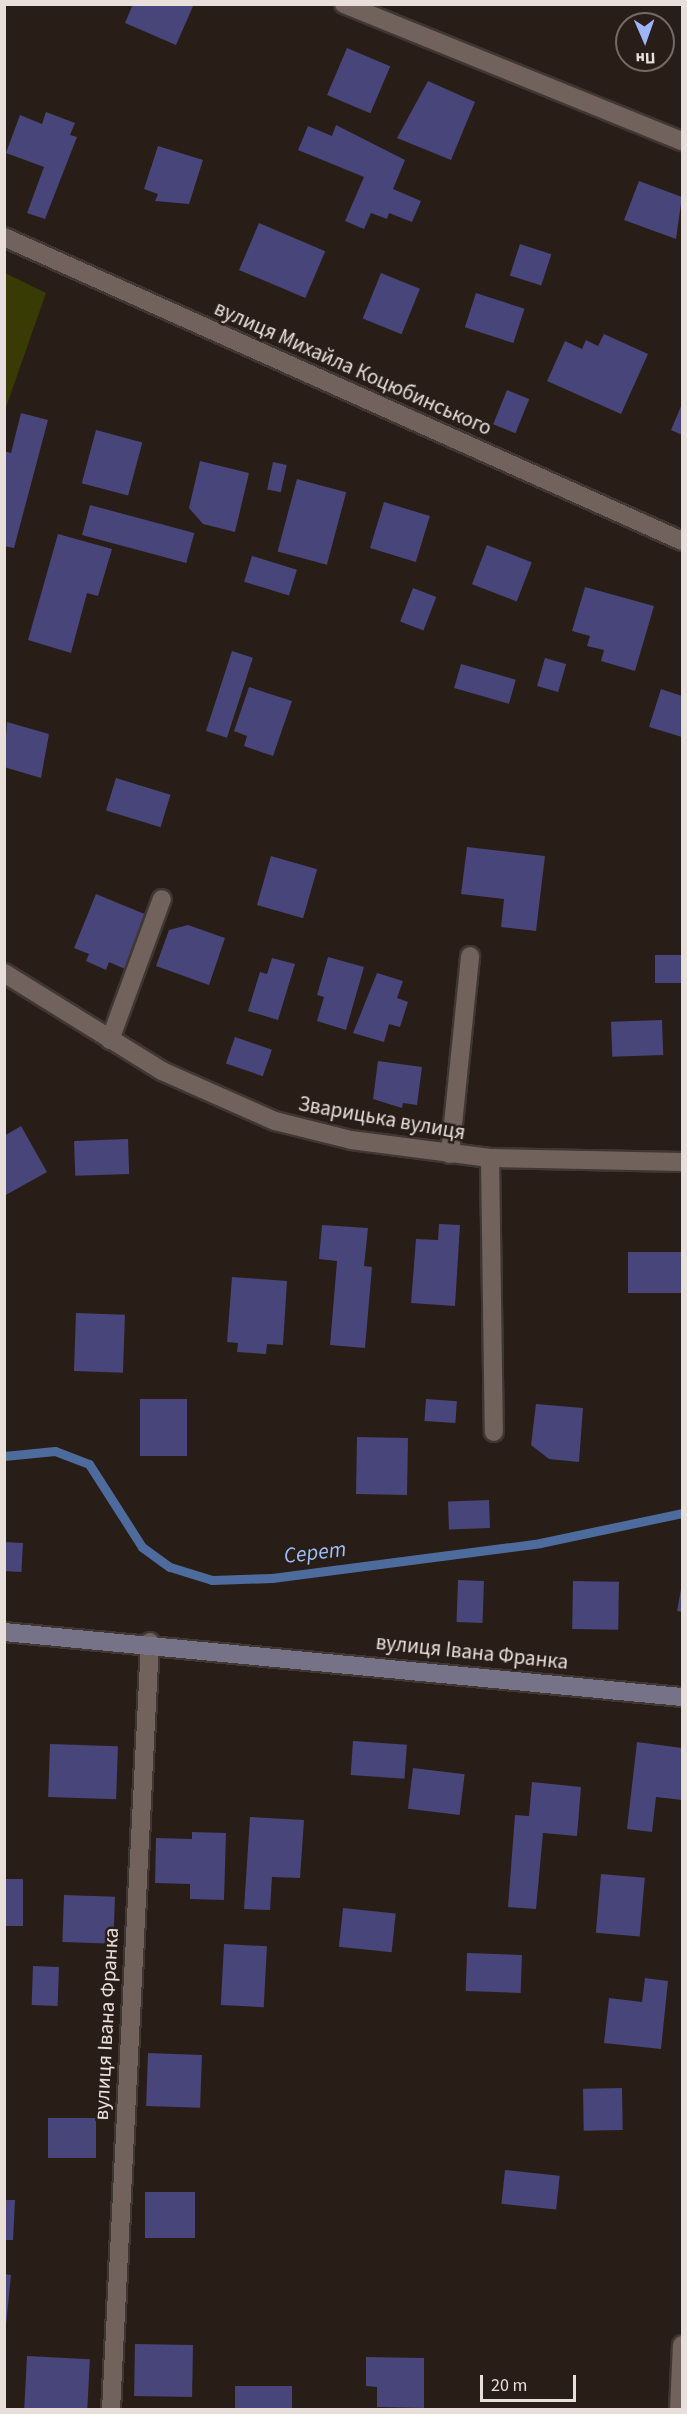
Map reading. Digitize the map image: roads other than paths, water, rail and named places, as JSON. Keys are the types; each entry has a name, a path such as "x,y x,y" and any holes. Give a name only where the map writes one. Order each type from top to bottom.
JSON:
{"main road":[{"name":"вулиця Івана Франка","path":"4,1632 150,1642 682,1697"}],"street":[{"path":"344,4 682,141"},
{"name":"вулиця Михайла Коцюбинського","path":"4,237 682,541"},
{"path":"110,1040 162,899"},
{"path":"450,1154 470,956"},
{"name":"Зварицька вулиця","path":"8,983 162,1071 275,1121 450,1154 490,1158 682,1162"},
{"path":"490,1158 494,1432"},
{"name":"вулиця Івана Франка","path":"111,2409 150,1642"},
{"path":"679,2409 682,2345"}],"waterway":[{"name":"Серет","path":"4,1456 55,1451 89,1464 142,1547 170,1567 212,1580 272,1578 540,1543 682,1513"}]}
